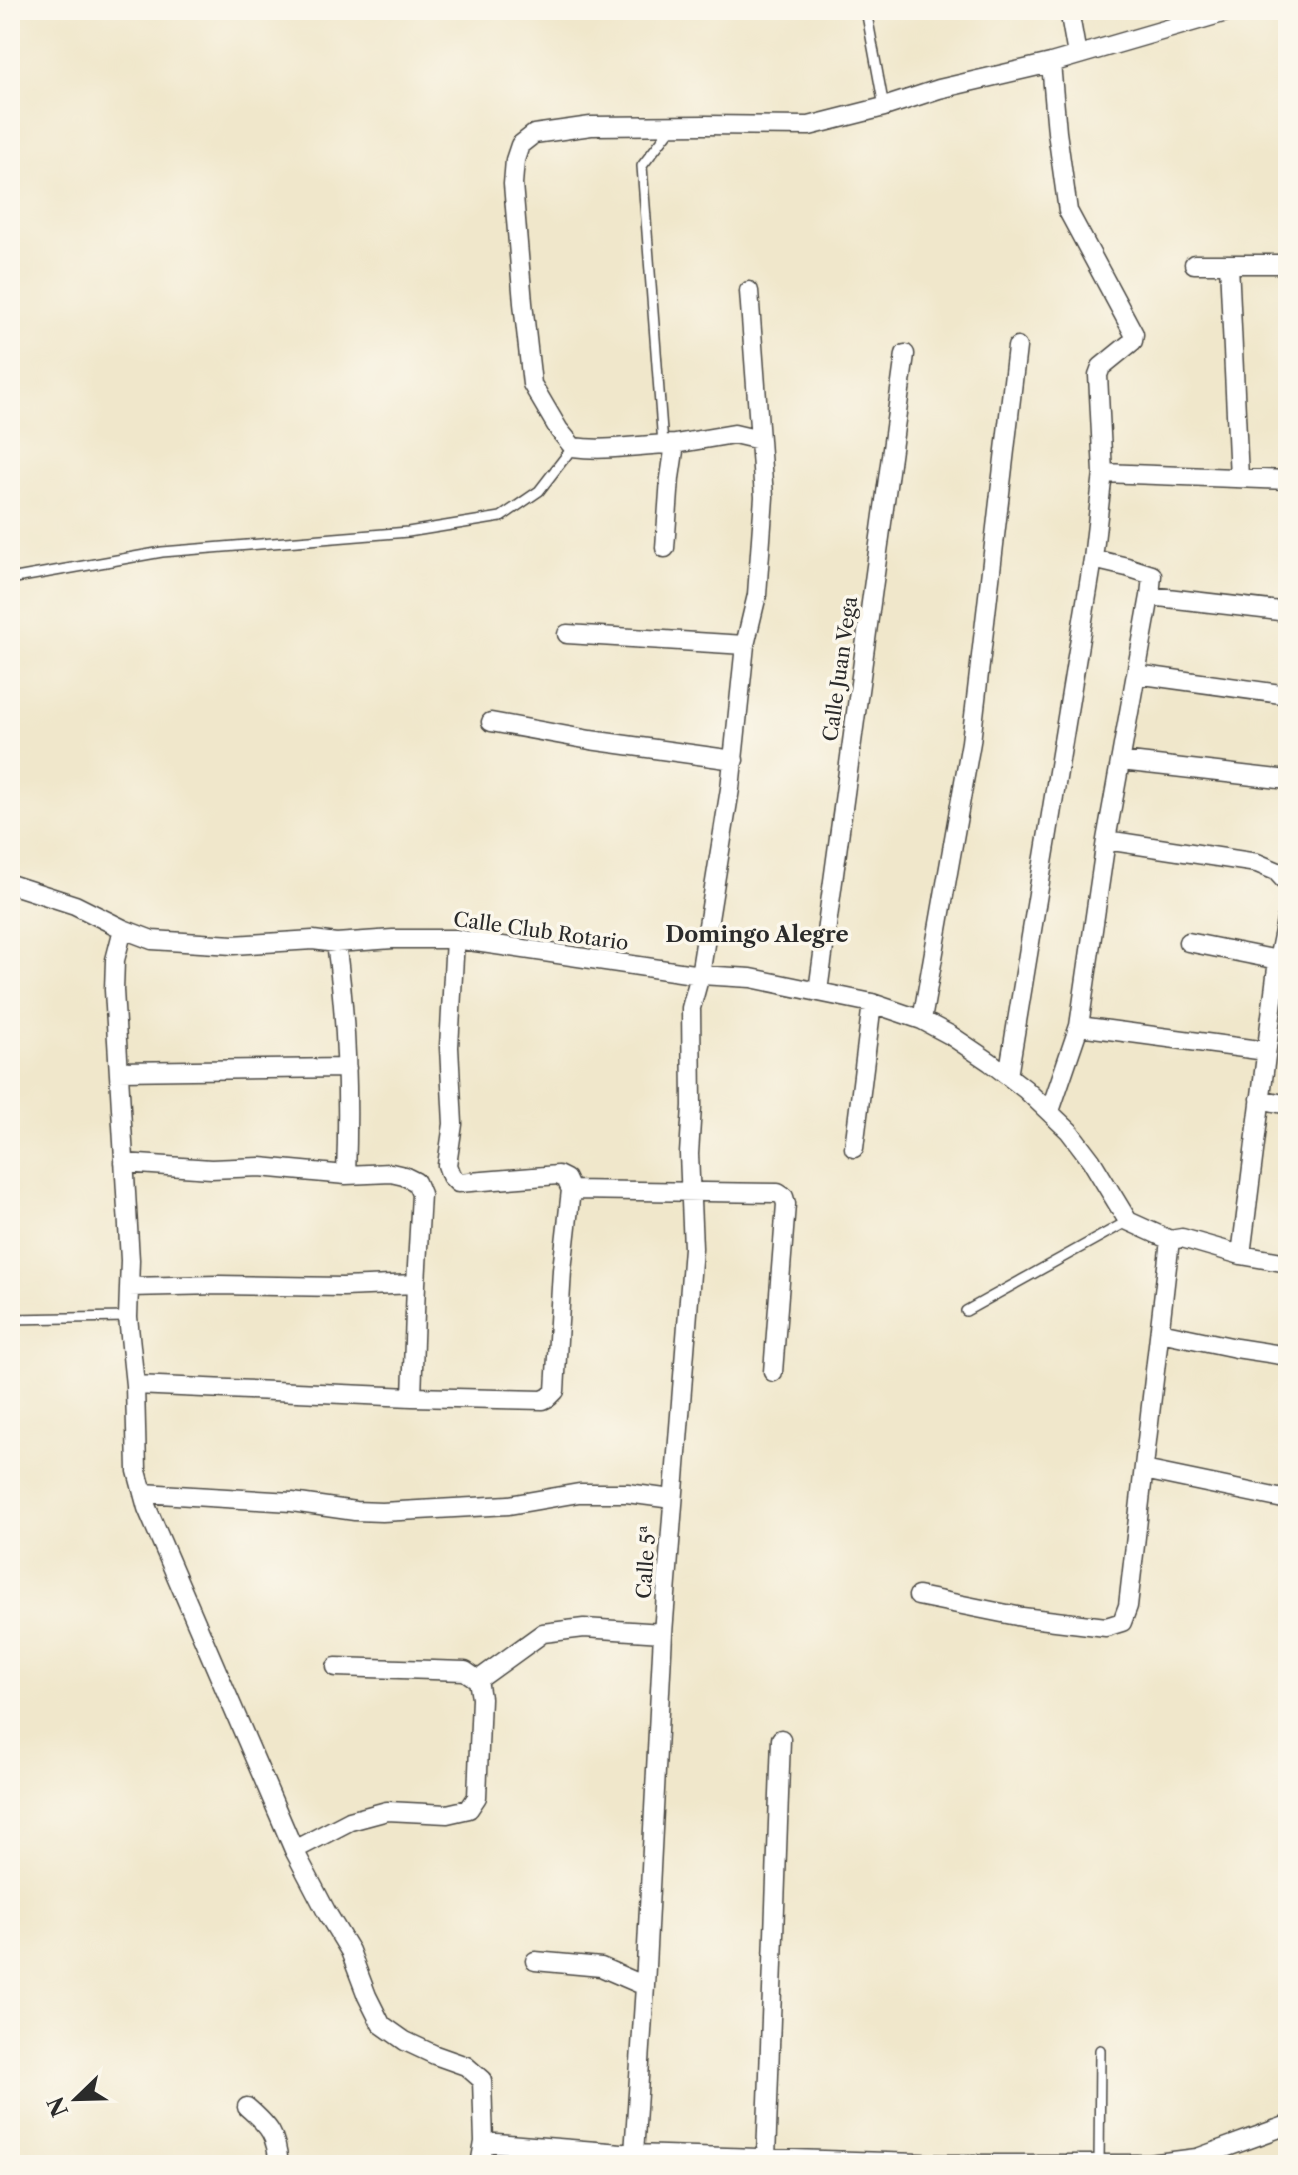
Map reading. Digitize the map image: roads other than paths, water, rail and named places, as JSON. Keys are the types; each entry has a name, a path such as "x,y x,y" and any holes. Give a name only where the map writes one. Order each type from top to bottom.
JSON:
{"street":[{"path":"1069,10 1077,55"},
{"path":"760,440 734,434 669,444 593,450 573,447 559,430 532,384 514,211 515,160 520,145 534,134 591,126 809,126 939,89 1051,63 1230,10"},
{"path":"1008,1076 1093,559 1103,473 1098,375 1101,367 1133,341 1134,334 1068,211 1051,63"},
{"path":"1194,264 1288,264"},
{"path":"1229,264 1239,478"},
{"name":"Calle 5ª","path":"634,2154 663,1633 693,1248 689,1154 691,1008 700,975 734,760 745,645 757,595 764,497 749,291"},
{"path":"922,1020 971,742 1017,347"},
{"name":"Calle Juan Vega","path":"818,991 905,354"},
{"path":"665,548 669,444"},
{"path":"1103,473 1288,480"},
{"path":"1050,1111 1079,1026 1106,840 1152,575 1093,559"},
{"path":"1150,596 1288,612"},
{"path":"567,634 745,645"},
{"path":"1136,674 1288,695"},
{"path":"491,722 590,740 734,760"},
{"path":"1121,761 1288,780"},
{"path":"1106,840 1257,863 1276,871 1288,884"},
{"name":"Calle Club Rotario","path":"10,884 75,905 152,940 233,945 313,940 336,943 455,939 700,975 751,978 872,1003 922,1020 950,1035 1008,1076 1050,1111 1091,1160 1128,1221"},
{"path":"1241,1255 1266,1051 1280,1005 1278,960 1288,911"},
{"path":"123,929 115,960 114,990 130,1260 128,1317 135,1385 137,1471 147,1508 294,1850 350,1951 381,2024 405,2041 466,2066 482,2080 484,2142 480,2165"},
{"path":"135,1385 543,1400 555,1391 562,1270 571,1190 566,1179 558,1175 458,1183 451,1176 447,1165 453,1124 449,1047 455,939"},
{"path":"1188,942 1278,960"},
{"path":"336,943 343,990 347,1068 346,1175"},
{"path":"854,1148 872,1003"},
{"path":"1079,1026 1266,1051"},
{"path":"119,1071 347,1068"},
{"path":"1260,1099 1288,1105"},
{"path":"124,1163 211,1169 260,1167 346,1175 391,1173 416,1182 451,1176"},
{"path":"412,1397 421,1194 416,1182"},
{"path":"571,1190 778,1193 784,1197 786,1204 773,1372"},
{"path":"1128,1221 1170,1240 1182,1238 1241,1255 1287,1259"},
{"path":"918,1596 1022,1617 1106,1627 1122,1622 1128,1606 1170,1240"},
{"path":"129,1287 416,1284"},
{"path":"1160,1332 1288,1356"},
{"path":"1144,1470 1288,1500"},
{"path":"143,1493 292,1502 382,1512 509,1505 579,1493 627,1493 672,1499"},
{"path":"478,1680 543,1633 584,1628 663,1633"},
{"path":"294,1850 350,1821 387,1811 447,1814 469,1809 477,1797 481,1698 478,1680 465,1671 336,1667"},
{"path":"766,2158 781,1739"},
{"path":"535,1961 601,1967 645,1986"},
{"path":"247,2107 264,2121 277,2141 279,2165"},
{"path":"484,2142 544,2156 634,2154 949,2165 1149,2165 1197,2158 1288,2125"}],"lane":[{"path":"866,10 884,107"},
{"path":"669,444 642,166 673,126"},
{"path":"10,579 162,552 408,532 501,517 539,491 573,447"},
{"path":"966,1311 1128,1221"},
{"path":"10,1319 128,1317"},
{"path":"1099,2165 1100,2050"}],"district":[{"name":"Domingo Alegre","path":"757,934"}]}
